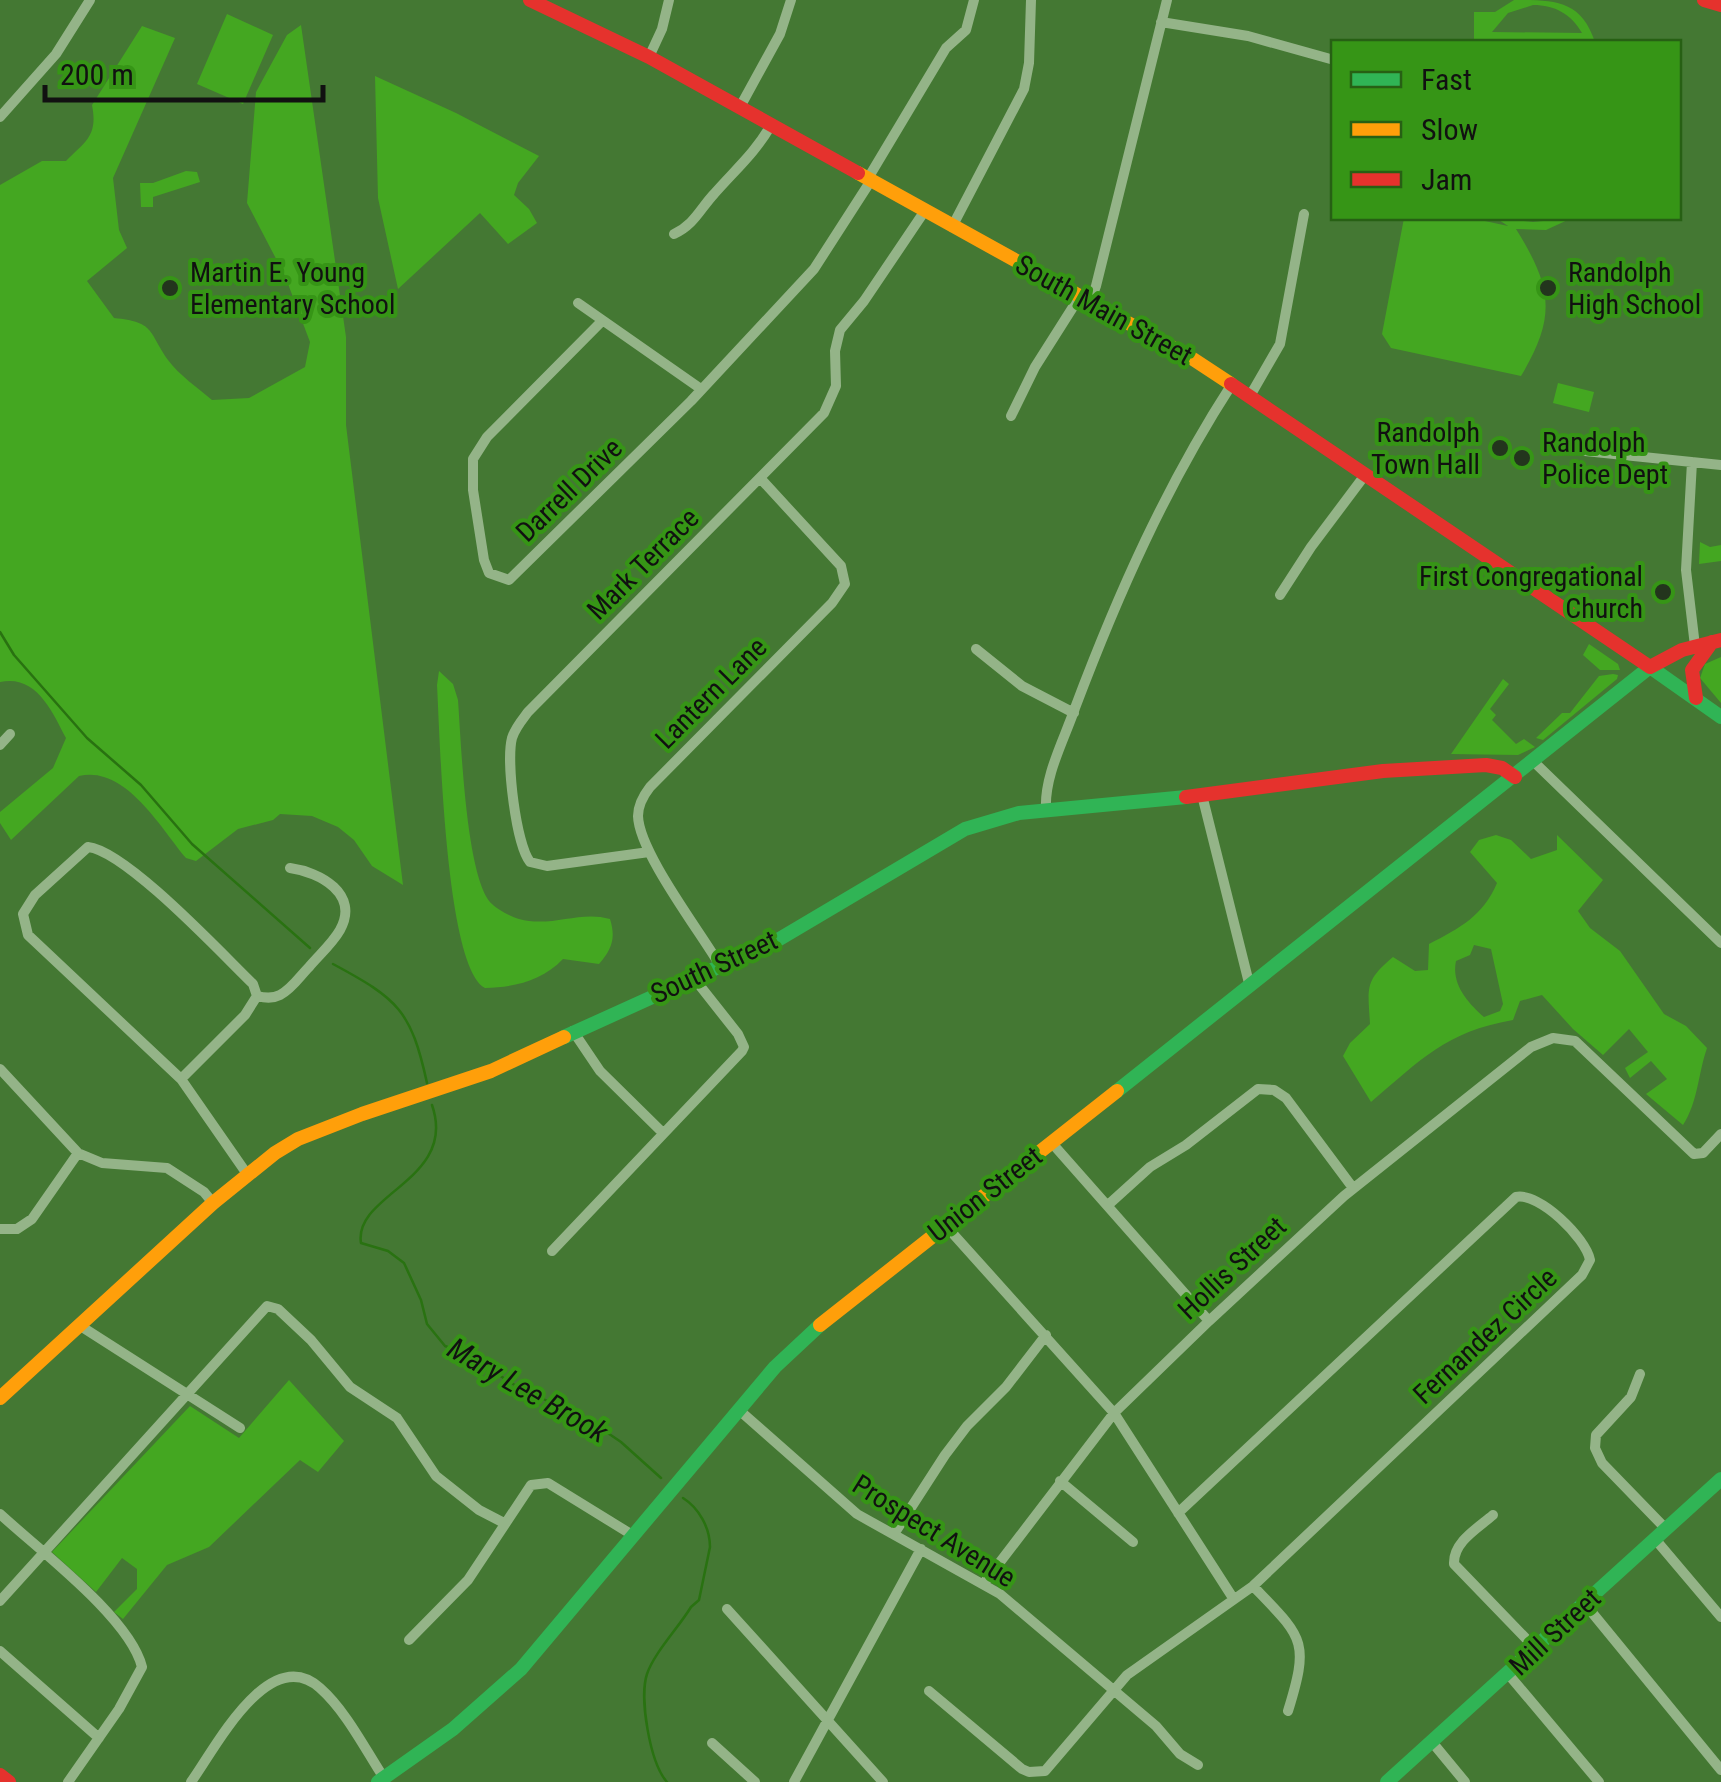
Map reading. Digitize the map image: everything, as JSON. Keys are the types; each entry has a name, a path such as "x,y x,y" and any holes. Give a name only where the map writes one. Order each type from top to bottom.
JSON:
{"main road":[{"path":"1704,0 1721,4"},
{"name":"South Main Street","path":"540,2 740,107 1232,384 1721,717"},
{"path":"1696,698 1692,670 1716,641"},
{"name":"Union Street","path":"381,1780 453,1729 509,1681 562,1624 802,1339 1650,667 1695,646 1716,641"},
{"name":"South Street","path":"0,1398 213,1203 247,1174 298,1140 362,1114 490,1072 776,940 964,829 1004,816 1046,810 1126,805 1443,766 1486,764 1505,769 1515,777"},
{"name":"Mill Street","path":"1387,1782 1721,1479"},
{"path":"0,1776 9,1782"}],"street":[{"path":"0,117 56,54 90,0"},
{"path":"649,57 669,0"},
{"path":"740,107 780,34 791,0"},
{"name":"Darrell Drive","path":"602,321 487,437 473,459 473,490 489,573 509,580 702,390 814,269 946,48 966,30 974,0"},
{"path":"952,228 1024,88 1029,63 1030,0"},
{"path":"1011,416 1035,367 1096,286 1167,0"},
{"path":"1161,22 1248,36 1331,59"},
{"path":"674,234 698,216 755,151 772,125"},
{"name":"Mark Terrace","path":"649,852 547,866 530,862 520,840 511,742 528,712 828,408 836,386 835,346 840,330 924,212"},
{"path":"1250,396 1274,359 1282,336 1304,214"},
{"path":"578,302 702,390"},
{"path":"1046,810 1048,784 1138,553 1187,456 1232,384"},
{"path":"1584,452 1721,465"},
{"path":"1692,462 1686,570 1695,646"},
{"path":"1280,594 1310,546 1365,475"},
{"name":"Lantern Lane","path":"719,964 649,852 638,817 646,792 844,588 841,566 760,478"},
{"path":"976,649 1022,686 1074,713"},
{"path":"0,745 10,734"},
{"path":"1534,762 1721,943"},
{"path":"1202,794 1250,987"},
{"path":"247,1174 181,1079 28,934 23,914 35,895 88,847 100,848 118,859 206,939 253,984 257,996"},
{"path":"257,996 276,997 289,988 332,941 344,918 340,894 332,884 320,874 290,868"},
{"path":"552,1252 744,1047 693,977"},
{"path":"181,1079 245,1015 257,996"},
{"path":"573,1032 600,1071 663,1133"},
{"name":"Hollis Street","path":"984,1583 1114,1413 1353,1188 1531,1047 1558,1038 1570,1039 1586,1049 1691,1152 1703,1153 1721,1134"},
{"path":"0,1069 78,1154 102,1163 167,1168 204,1192 213,1203"},
{"path":"1108,1205 1150,1167 1258,1088 1274,1090 1286,1098 1353,1188"},
{"path":"1051,1142 1209,1320"},
{"path":"0,1229 17,1229 32,1220 78,1154"},
{"name":"Fernandez Circle","path":"929,1691 1022,1769 1036,1773 1054,1762 1127,1675 1254,1586 1582,1275 1590,1260 1584,1244 1533,1198 1516,1197 1178,1513"},
{"path":"946,1226 1114,1413 1233,1598"},
{"path":"0,1601 263,1309 271,1306 311,1340 350,1387 396,1418 436,1476 504,1523"},
{"path":"78,1325 240,1428"},
{"path":"894,1534 956,1440 1006,1387 1046,1335"},
{"path":"1640,1374 1631,1397 1598,1432 1595,1448 1602,1463 1661,1534 1721,1618"},
{"name":"Prospect Avenue","path":"739,1410 842,1503 984,1583 1156,1726 1180,1754 1198,1765"},
{"path":"1060,1480 1133,1542"},
{"path":"408,1640 468,1580 531,1486 548,1483 634,1536"},
{"path":"0,1514 108,1613 141,1660 136,1681 68,1782"},
{"path":"1493,1514 1458,1546 1454,1564 1536,1650"},
{"path":"794,1782 921,1548"},
{"path":"1254,1586 1299,1638 1301,1666 1288,1711"},
{"path":"1585,1604 1721,1770"},
{"path":"727,1609 882,1782"},
{"path":"0,1652 99,1738"},
{"path":"1509,1675 1598,1782"},
{"path":"191,1782 256,1694 274,1680 293,1676 309,1680 326,1694 381,1780"},
{"path":"1432,1742 1464,1782"},
{"path":"712,1743 755,1782"}],"green space":[{"path":"1514,0 1554,2 1574,10 1594,40 1474,40 1474,12 1495,12","holes":["1533,5 1555,9 1582,33 1492,32 1508,13"]},
{"path":"227,14 273,35 243,104 197,84"},
{"path":"301,25 346,337 346,425 403,885 372,866 354,840 338,827 312,816 280,814 273,820 238,829 196,861 186,858 140,801 111,780 96,775 79,776 11,840 0,823 0,812 53,768 66,738 33,689 13,681 0,682 0,185 42,161 66,161 85,143 92,131 92,105 142,26 175,38 113,178 119,230 127,248 87,281 114,318 144,325 172,366 212,400 249,398 305,367 310,342 285,276 247,203 256,92 287,35"},
{"path":"375,76 539,156 518,183 514,195 537,223 508,244 480,213 398,289 378,198"},
{"path":"186,171 197,172 200,182 153,197 153,207 141,207 140,183 153,183"},
{"path":"1404,220 1480,220 1508,226 1499,220 1568,220 1546,230 1516,229 1537,268 1545,302 1540,336 1521,376 1391,348 1382,334"},
{"path":"1558,383 1594,392 1589,412 1553,403"},
{"path":"1700,542 1710,547 1721,545 1721,561 1699,564"},
{"path":"1589,644 1618,664 1620,670 1600,670 1583,655"},
{"path":"1721,657 1721,703 1700,678 1705,664"},
{"path":"439,671 453,684 458,700 466,808 483,890 492,904 519,919 610,919 612,943 599,964 563,959 546,973 527,981 485,988 472,971 461,939 447,847"},
{"path":"1618,675 1617,679 1543,740 1536,738 1562,713 1570,713 1599,676"},
{"path":"1503,679 1509,684 1490,709 1496,715 1492,720 1516,744 1524,739 1535,747 1518,755 1451,754"},
{"path":"1496,835 1511,840 1531,859 1557,850 1557,835 1603,880 1578,911 1590,928 1620,951 1664,1014 1686,1026 1707,1048 1695,1097 1683,1125 1646,1094 1667,1079 1651,1061 1630,1078 1625,1068 1648,1052 1629,1029 1603,1055 1542,995 1520,1001 1513,1020 1469,1032 1436,1049 1371,1102 1343,1056 1350,1043 1370,1024 1372,979 1393,957 1415,971 1428,970 1429,944 1460,926 1485,904 1497,883 1470,852 1479,840","holes":["1474,945 1491,949 1503,1004 1500,1011 1484,1017 1462,992 1455,969 1456,961 1470,955"]},
{"path":"289,1380 344,1441 318,1472 300,1460 209,1547 167,1565 123,1619 114,1612 137,1589 137,1569 122,1558 96,1592 52,1552 190,1406 239,1438"}],"waterway":[{"name":"Mary Lee Brook","path":"0,632 14,655 87,738 141,785 192,844 310,948"},
{"name":"Mary Lee Brook","path":"333,964 373,987 398,1009 415,1039 427,1083"},
{"name":"Mary Lee Brook","path":"432,1105 436,1130 431,1151 419,1169 372,1211 363,1226 361,1243 388,1251 404,1263 427,1324 445,1346 469,1355 511,1383 596,1425 661,1478"},
{"name":"Mary Lee Brook","path":"667,1782 651,1746 645,1714 647,1674 655,1657 699,1600 710,1547 702,1519 683,1498"}],"traffic: fast":[{"path":"1117,1091 1650,667 1721,717"},
{"path":"564,1037 776,941 965,829 1019,813 1186,797"},
{"path":"378,1782 453,1729 521,1669 775,1367 820,1325"},
{"path":"1387,1782 1721,1479"}],"traffic: slow":[{"path":"858,173 1193,359 1231,384"},
{"path":"0,1398 213,1203 275,1153 298,1139 491,1071 564,1037"},
{"path":"820,1325 1117,1091"}],"traffic: jam":[{"path":"530,0 649,57 858,173"},
{"path":"1704,0 1721,5"},
{"path":"1231,384 1650,667 1682,650 1721,640"},
{"path":"1696,698 1692,670 1712,642"},
{"path":"1186,797 1383,771 1486,765 1502,768 1515,777"},
{"path":"0,1775 9,1782"}],"place":[{"name":"Martin E. Young Elementary School","path":"170,288"},
{"name":"Randolph High School","path":"1548,288"},
{"name":"Randolph Town Hall","path":"1500,448"},
{"name":"Randolph Police Dept","path":"1522,458"},
{"name":"First Congregational Church","path":"1663,592"}]}
